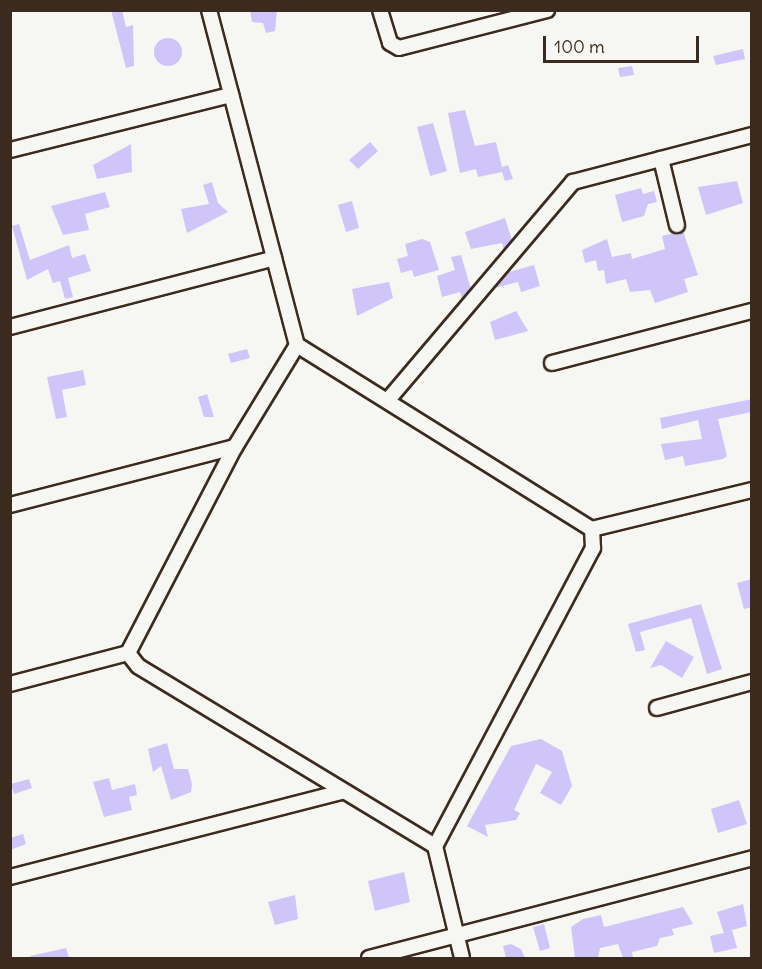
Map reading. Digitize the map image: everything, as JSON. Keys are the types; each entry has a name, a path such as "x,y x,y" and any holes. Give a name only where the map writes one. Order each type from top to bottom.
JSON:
{"street":[{"path":"209,10 297,345 592,529 751,490"},
{"path":"380,10 390,43 399,48 547,10"},
{"path":"10,150 231,95"},
{"path":"388,400 573,182 752,135"},
{"path":"661,159 677,225"},
{"path":"10,327 274,258"},
{"path":"552,363 752,310"},
{"path":"10,684 128,653 235,447 297,345"},
{"path":"10,505 235,447"},
{"path":"462,958 435,846 593,548 592,529"},
{"path":"128,653 138,666 341,792 435,846"},
{"path":"657,708 752,682"},
{"path":"10,877 341,792"},
{"path":"369,958 752,858"}],"building":[{"path":"111,10 122,10 126,27 133,25 134,66 126,68"},
{"path":"250,10 277,10 275,31 266,33 263,23 252,22"},
{"path":"168,38 178,42 182,52 178,62 168,66 158,62 154,52 158,42"},
{"path":"743,49 745,59 716,65 713,56"},
{"path":"632,66 634,75 620,77 618,68"},
{"path":"465,110 475,146 496,142 502,167 508,165 513,179 505,181 502,172 478,177 476,169 460,173 448,113"},
{"path":"433,123 447,171 430,176 417,127"},
{"path":"370,142 378,151 358,169 349,160"},
{"path":"131,144 132,172 97,179 93,165"},
{"path":"737,181 743,203 706,215 698,187"},
{"path":"212,182 218,203 228,212 187,233 181,209 209,204 203,185"},
{"path":"641,188 643,194 654,191 657,202 648,204 644,216 622,222 615,195"},
{"path":"105,192 110,207 85,214 89,230 63,235 51,206"},
{"path":"352,201 359,228 346,232 338,205"},
{"path":"505,218 512,240 504,250 502,243 471,249 465,232"},
{"path":"19,224 30,260 69,245 72,258 85,254 91,271 68,278 73,297 65,299 60,281 53,283 48,269 27,280 12,226"},
{"path":"683,231 698,275 684,279 688,292 655,303 650,290 630,292 626,279 606,284 604,270 598,271 596,260 585,263 582,250 607,239 612,257 631,253 632,259 665,249 662,236"},
{"path":"422,239 430,242 439,270 414,277 412,270 401,273 397,259 408,256 405,244"},
{"path":"461,255 471,289 462,299 460,292 442,297 437,276 455,270 451,257"},
{"path":"534,265 540,286 521,292 518,282 495,288 509,272"},
{"path":"389,282 393,298 357,316 352,289"},
{"path":"516,311 528,331 495,340 490,322"},
{"path":"247,349 250,358 231,363 228,354"},
{"path":"83,370 86,385 62,390 67,417 56,419 47,377"},
{"path":"207,394 214,417 204,417 198,397"},
{"path":"752,399 752,412 718,419 727,456 723,459 685,466 683,456 665,460 661,444 702,439 698,420 662,429 660,418"},
{"path":"752,579 752,607 744,609 737,583"},
{"path":"701,604 722,669 707,674 691,618 640,632 645,650 636,652 628,624"},
{"path":"666,641 694,657 682,678 661,665 650,668"},
{"path":"541,739 562,751 572,786 561,805 540,793 552,772 536,764 514,810 520,813 516,820 485,825 488,837 467,826 511,746"},
{"path":"167,743 174,769 188,769 192,784 191,792 171,800 161,766 153,772 148,749"},
{"path":"109,778 112,790 135,784 137,795 129,797 132,810 104,817 93,782"},
{"path":"29,779 32,788 14,794 11,784"},
{"path":"739,800 747,824 718,833 711,809"},
{"path":"23,834 26,844 10,850 10,838"},
{"path":"404,872 410,902 375,911 368,881"},
{"path":"295,895 298,919 275,925 268,902"},
{"path":"743,904 747,926 732,930 737,948 714,953 710,936 724,933 717,912"},
{"path":"683,907 693,924 672,929 674,935 660,938 657,946 632,952 633,958 623,958 618,944 600,948 598,958 575,958 571,927 583,919 601,915 604,927"},
{"path":"544,924 550,948 540,951 533,927"},
{"path":"511,944 521,949 525,958 506,958 503,946"},
{"path":"66,948 69,958 31,958 30,956"}]}
